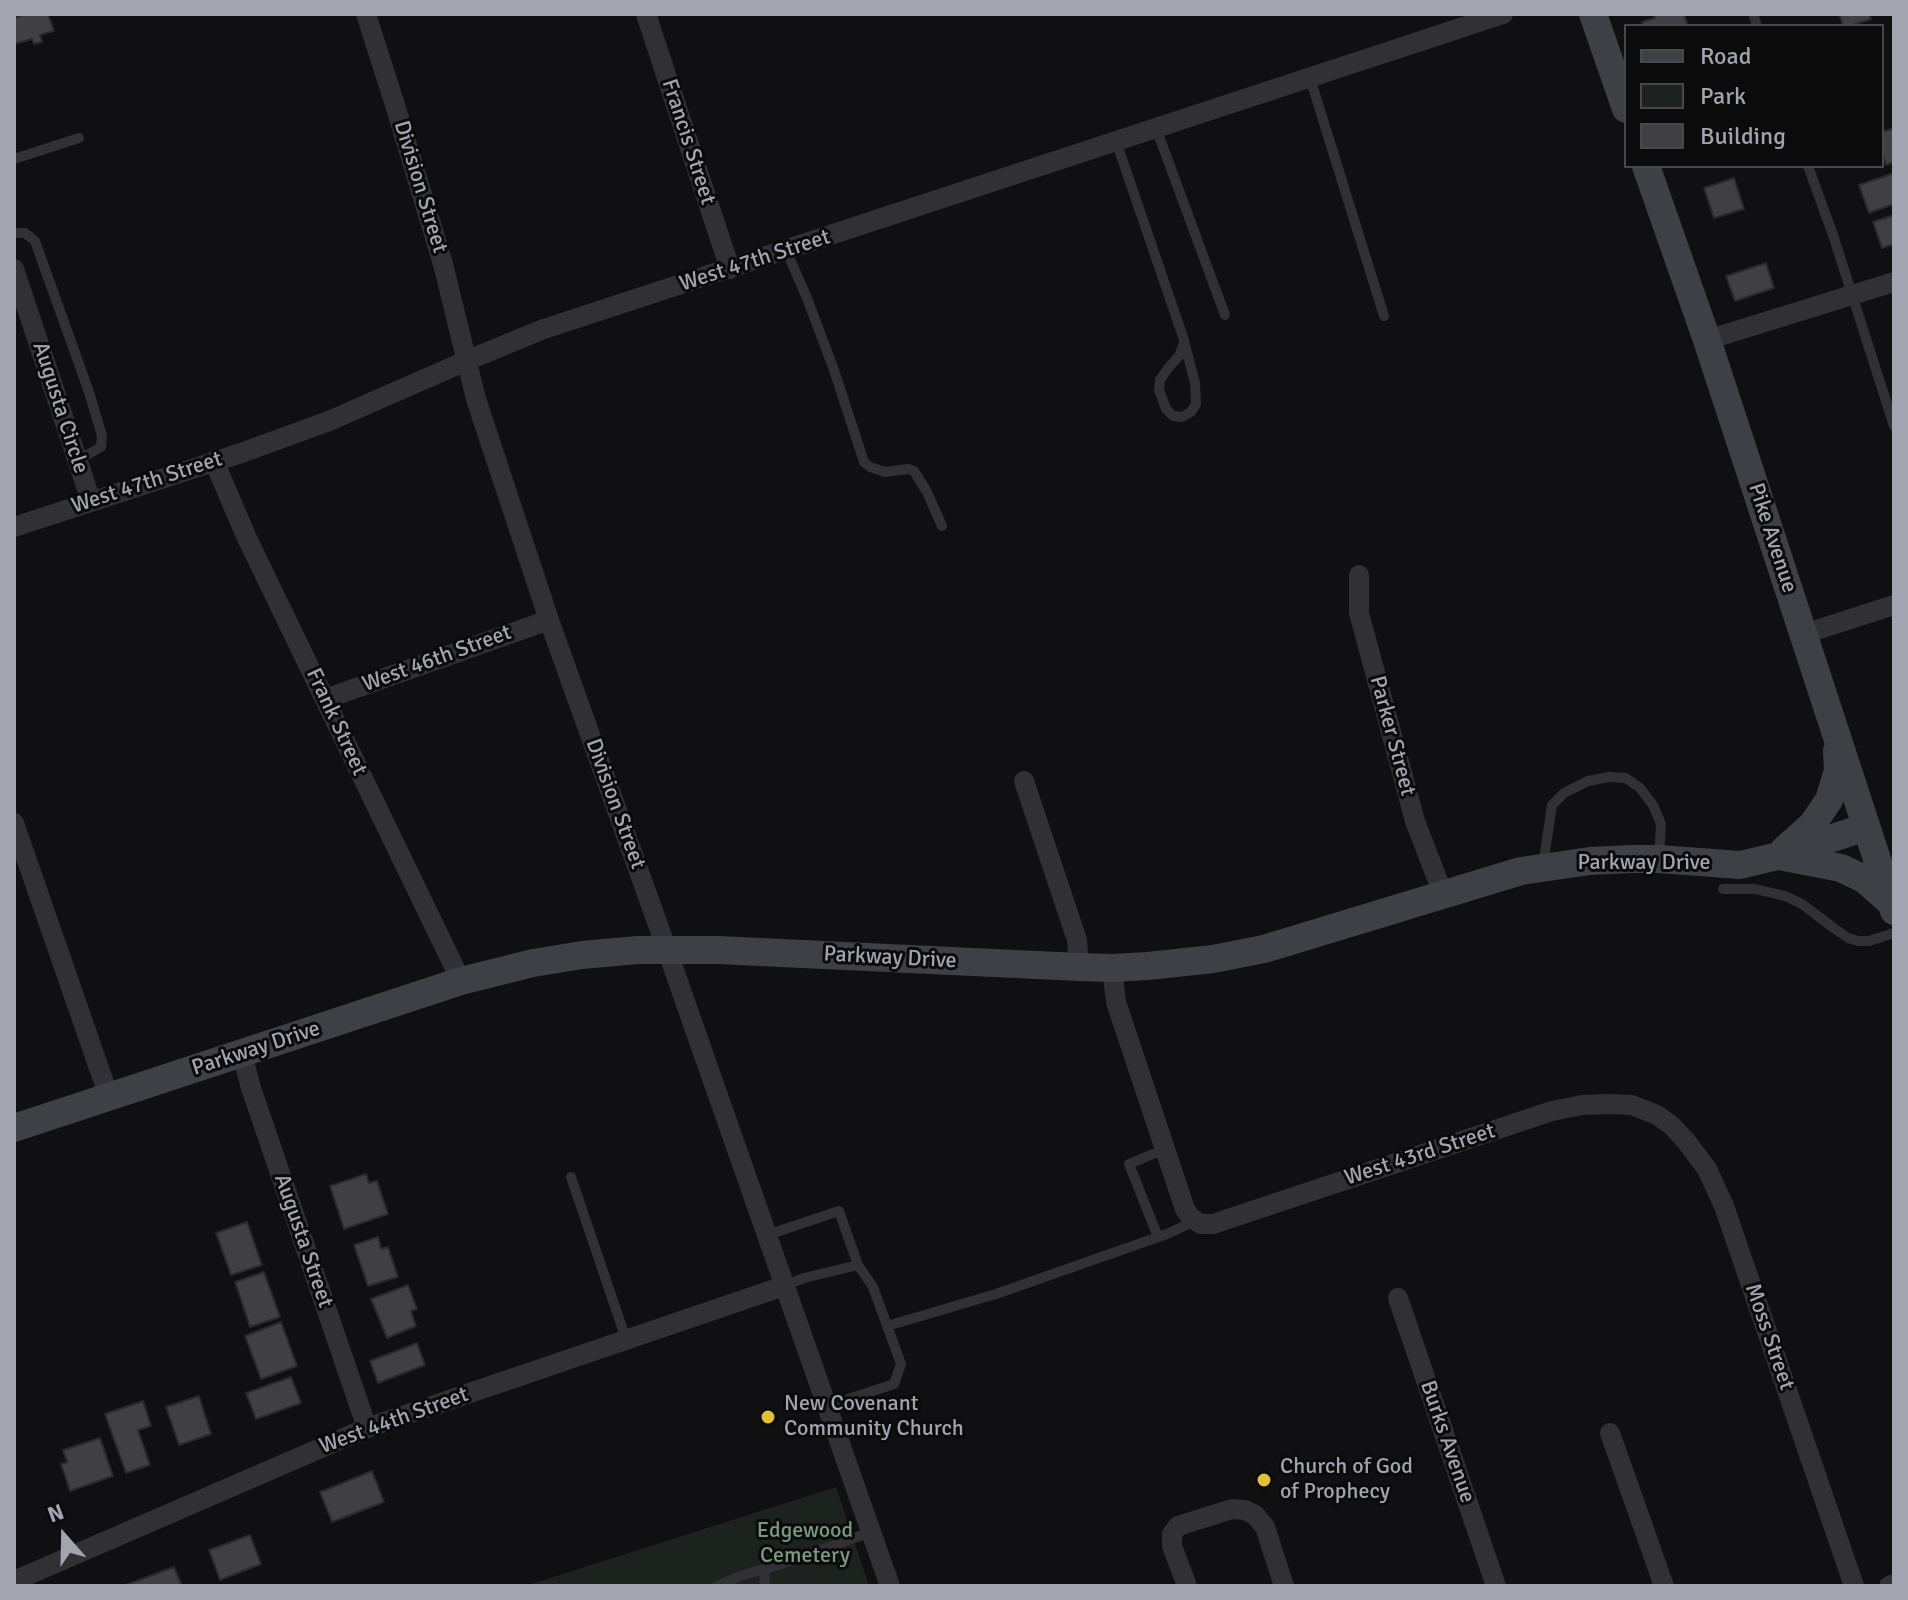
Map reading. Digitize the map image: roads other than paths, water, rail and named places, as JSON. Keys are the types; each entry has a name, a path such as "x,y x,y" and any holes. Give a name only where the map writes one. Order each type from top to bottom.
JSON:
{"street":[{"name":"Division Street","path":"366,14 443,264 476,399 549,620 890,1586"},
{"name":"Francis Street","path":"646,14 730,269"},
{"name":"West 47th Street","path":"14,527 329,421 541,330 1503,14"},
{"path":"1593,14 1624,103"},
{"name":"Pike Avenue","path":"1647,168 1707,340 1892,907"},
{"name":"Augusta Circle","path":"14,269 91,501"},
{"path":"1707,340 1894,282"},
{"name":"Frank Street","path":"214,461 246,536 461,981"},
{"name":"Parker Street","path":"1359,575 1359,613 1415,821 1443,894"},
{"path":"1804,634 1894,605"},
{"name":"West 46th Street","path":"325,699 549,620"},
{"name":"Parkway Drive","path":"1778,856 1812,825 1829,800 1838,771 1836,734"},
{"path":"1024,781 1077,940 1079,967"},
{"path":"14,823 109,1097"},
{"name":"Parkway Drive","path":"14,1128 461,981 533,963 582,955 638,950 718,950 1112,968 1213,959 1264,949 1331,930 1521,871 1590,861 1659,859 1740,865 1866,827"},
{"name":"Parkway Drive","path":"1778,856 1841,868 1864,879 1892,907"},
{"path":"1112,968 1116,1002 1185,1209 1195,1221"},
{"name":"Augusta Street","path":"242,1054 367,1428"},
{"name":"West 43rd Street","path":"1195,1221 1213,1224 1552,1111 1582,1105 1612,1104 1632,1105 1648,1111"},
{"name":"Moss Street","path":"1648,1111 1672,1126 1686,1141 1716,1187 1854,1586"},
{"name":"West 44th Street","path":"14,1581 367,1428 784,1286"},
{"name":"Burks Avenue","path":"1398,1298 1496,1586"},
{"path":"1610,1433 1664,1586"},
{"path":"1187,1586 1172,1546 1172,1534 1178,1526 1232,1509 1255,1515 1265,1527 1284,1586"}],"lane":[{"path":"1310,78 1384,316"},
{"path":"1156,128 1225,315"},
{"path":"14,159 79,138"},
{"path":"1116,141 1184,343 1195,383 1196,404 1191,412 1182,417 1173,416 1166,409 1159,390 1160,380 1179,356 1184,343"},
{"path":"1809,168 1894,426"},
{"path":"14,233 25,233 35,241 102,436 101,447 78,460"},
{"path":"786,250 834,370 864,462 885,472 914,471 942,526"},
{"path":"1542,868 1552,805 1564,793 1588,781 1609,777 1626,778 1640,788 1653,805 1661,824 1659,859"},
{"path":"1723,889 1755,889 1785,896 1802,904 1848,938 1858,941 1894,933"},
{"path":"1158,1237 1129,1164 1165,1149"},
{"path":"571,1177 626,1339"},
{"path":"767,1235 839,1211 858,1265 873,1287 901,1364 894,1384 827,1406"},
{"path":"887,1326 996,1294 1195,1221"},
{"path":"784,1286 858,1265"},
{"path":"717,1586 871,1532"},
{"path":"764,1569 765,1586"}],"place":[{"name":"New Covenant Community Church","path":"768,1417"},
{"name":"Church of God of Prophecy","path":"1264,1480"}],"park label":[{"name":"Edgewood Cemetery","path":"805,1544"}]}
